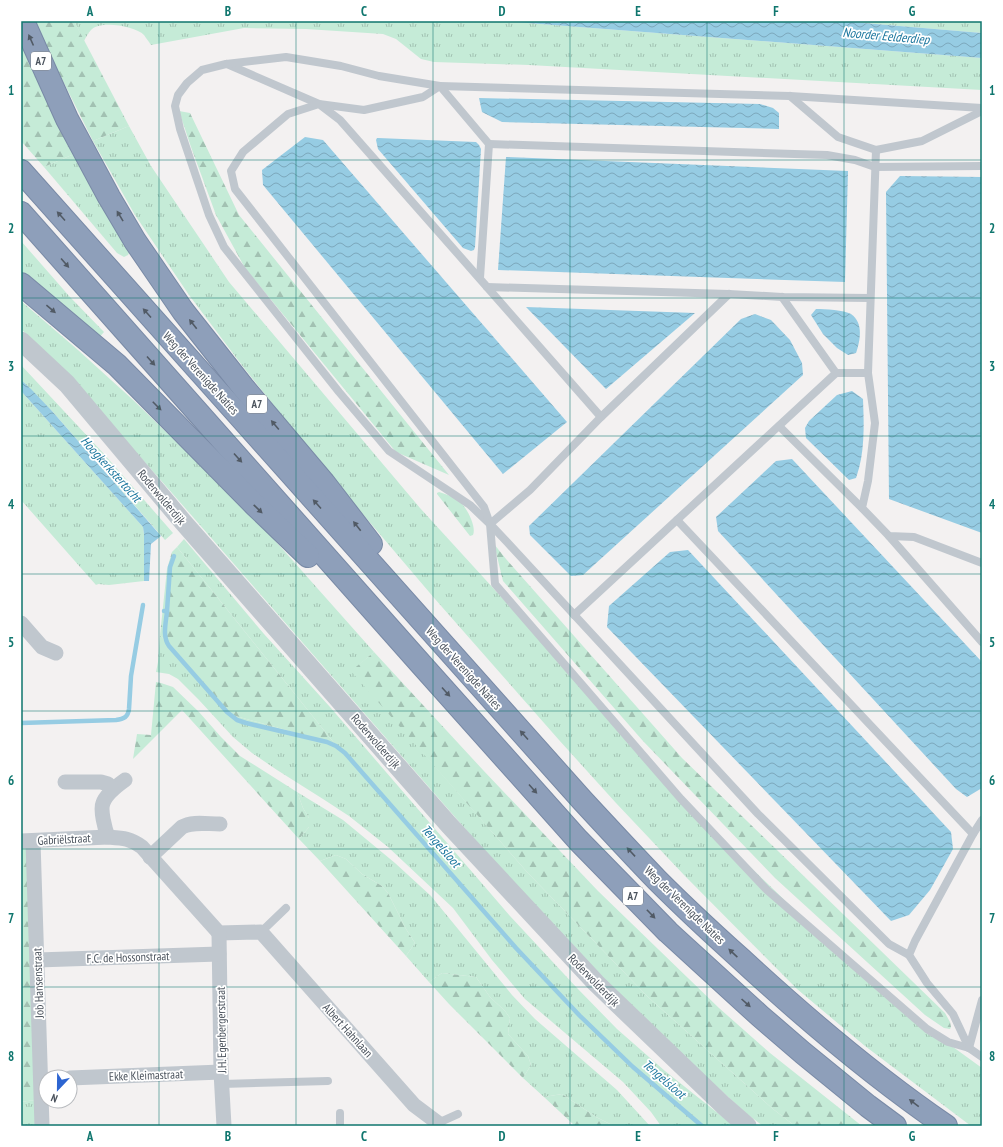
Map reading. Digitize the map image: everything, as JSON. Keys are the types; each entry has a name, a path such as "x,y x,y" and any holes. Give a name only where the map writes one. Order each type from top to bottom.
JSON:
{"highway":[{"name":"A7","path":"23,21 67,119 94,170 135,241 174,298 243,387 324,483 483,689"},
{"name":"Weg der Verenigde Naties","path":"21,171 582,800 658,880 706,928 770,986 847,1052 946,1126"},
{"name":"A7","path":"21,213 578,840 668,932 760,1016 868,1106 895,1126"},
{"name":"A7","path":"21,284 117,365 255,505 420,663"}],"street":[{"name":"Roderwolderdijk","path":"21,341 67,384 188,528 433,807 585,972 723,1105 747,1126"},
{"path":"21,623 42,647 56,653"},
{"path":"125,780 112,790 103,803 103,822 108,837 124,838 134,842 142,848 219,933 261,932"},
{"path":"65,782 101,782 108,784 112,790"},
{"path":"150,857 186,825 192,823 220,824"},
{"name":"Gabriëlstraat","path":"27,841 108,837"},
{"name":"Job Hansenstraat","path":"27,841 37,960 43,1069"},
{"name":"Albert Hahnlaan","path":"261,932 414,1105 438,1124"},
{"name":"J.H. Egenbergerstraat","path":"219,933 224,1126"},
{"name":"F.C. de Hossonstraat","path":"37,960 219,954"},
{"name":"Ekke Kleimastraat","path":"78,1078 222,1078"},
{"name":"Job Hansenstraat","path":"42,1126 43,1109"}],"lane":[{"path":"969,1048 953,1014 927,983 909,955 889,944 758,814 490,524 470,505 389,452 339,392 224,247 210,215 180,129 175,106 178,95 187,83 202,70 226,64 286,57 341,66 379,76 440,86 790,96 982,109"},
{"path":"226,64 319,104 340,120 601,417"},
{"path":"440,86 423,97 364,110 319,104 288,114 243,152 231,171 235,189 484,507 490,524 495,584 681,798 768,890 927,1029 948,1042 969,1048 982,1057"},
{"path":"440,86 489,144 480,278"},
{"path":"790,96 838,137 876,150 922,141 982,109"},
{"path":"489,144 827,155 855,160 875,167 982,166"},
{"path":"862,508 868,481 875,423 868,374 876,150"},
{"path":"487,287 729,294 782,298 870,298"},
{"path":"490,524 530,490 601,417 729,294"},
{"path":"782,298 836,373"},
{"path":"574,615 836,373 868,374"},
{"path":"779,426 889,536 982,642"},
{"path":"677,520 973,834"},
{"path":"889,536 914,537 982,563"},
{"path":"909,955 915,941 982,820"},
{"path":"261,932 286,908"},
{"path":"969,1048 982,1000"},
{"path":"222,1078 328,1081"},
{"path":"340,1113 340,1126"},
{"name":"Albert Hahnlaan","path":"438,1124 458,1114"}],"green space":[{"path":"35,21 74,21 129,126 93,141"},
{"path":"74,21 500,21 982,58 982,90 529,65 434,62 421,59 396,39 383,34 306,29 244,28 151,45 144,35 133,29 118,25 102,25 95,27 90,31 84,41"},
{"path":"840,21 982,21 982,33"},
{"path":"21,40 74,154 44,167 21,141"},
{"path":"179,111 190,113 239,215 449,475 396,452 245,268 216,215"},
{"path":"129,126 151,166 229,282 420,508 514,611 678,797 829,943 931,1031 982,1068 982,1126 971,1126 865,1046 797,989 684,875 616,803 435,599 321,465 244,368 189,295 135,215 93,141"},
{"path":"74,154 130,251 128,255 124,257 117,253 44,167"},
{"path":"21,241 70,297 104,332 96,341 21,277"},
{"path":"21,301 132,399 254,517 374,652 352,671 527,872 648,997 773,1109 795,1126 763,1126 747,1114 632,1010 510,880 55,361 21,329"},
{"path":"21,365 104,454 173,533 165,540 52,411 21,380"},
{"path":"21,391 143,527 144,581 96,585 21,500"},
{"path":"439,492 457,499 463,505 472,521 474,531 473,535 470,536 437,494"},
{"path":"184,539 264,634 330,707 510,916 577,988 617,1029 665,1071 734,1126 661,1126 651,1112 623,1082 525,999 492,960 453,908 388,847 349,816 252,753 233,737 178,679 169,674 156,672 160,635 229,714 335,744 177,547"},
{"path":"494,544 682,758 945,1013 950,1022 950,1029 944,1028 925,1015 775,878 643,741 503,581"},
{"path":"177,547 335,744 229,714 160,635 167,569 172,552"},
{"path":"374,652 598,891 719,1008 770,1053 862,1126 795,1126 773,1109 648,997 527,872 351,671"},
{"path":"156,682 173,687 199,712 240,756 297,792 303,808 309,818 309,827 299,839 182,710 133,759 137,734 151,735"},
{"path":"297,792 343,820 395,863 431,896 512,995 535,1019 617,1090 650,1126 612,1126 562,1094 544,1097 523,1078 531,1065 528,1056 508,1034 510,1018 505,1011 490,997 476,977 442,973 429,982 406,956 415,943 406,929 388,893 382,886 362,874 346,859 336,855 320,861 299,839 309,827 309,818 303,808"},
{"path":"28,846 35,1100 21,1102 21,847"},
{"path":"336,855 346,859 362,874 382,886 388,893 406,929 415,943 406,956 320,861"},
{"path":"442,973 476,977 490,997 505,1011 510,1018 508,1034 528,1056 531,1065 523,1078 429,982"},
{"path":"562,1094 612,1126 575,1126 544,1097"},
{"path":"35,1100 36,1126 21,1126 21,1102"}],"water":[{"name":"Noorder Eelderdiep","path":"500,21 840,21 982,33 982,58"},
{"path":"479,98 760,104 773,108 779,113 779,129 502,122 482,112"},
{"path":"305,137 323,140 567,422 503,474 263,185 262,170"},
{"path":"377,138 476,142 479,145 481,149 474,250 471,251 463,248 378,149"},
{"path":"506,157 848,171 845,282 498,270"},
{"path":"900,176 982,177 982,533 889,499 886,192"},
{"path":"526,307 695,313 606,389"},
{"path":"816,309 844,312 851,314 855,318 858,322 860,332 856,353 848,355 837,348 823,334 811,315"},
{"path":"755,314 771,320 790,340 802,363 803,375 583,575 571,576 530,535 529,526 741,319"},
{"path":"21,380 52,411 161,536 151,544 149,581 144,581 143,527 21,391"},
{"path":"852,391 863,399 864,429 859,469 856,478 849,480 806,438 805,428 809,421 837,395"},
{"path":"792,459 982,662 982,788 967,797 956,789 718,531 716,517 776,461"},
{"path":"688,550 951,832 953,849 930,890 909,915 891,921 607,627 609,606 670,552"}],"waterway":[{"name":"Tengelsloot","path":"167,611 170,567 174,556"},
{"name":"Hoogkerkstertocht","path":"21,723 116,720 125,717 128,714 129,709 131,676 143,605"},
{"name":"Tengelsloot","path":"164,611 167,611 165,634 169,646 227,712 237,720 246,723 327,742 336,746 345,753 516,948 580,1016 633,1067 702,1126"}]}
